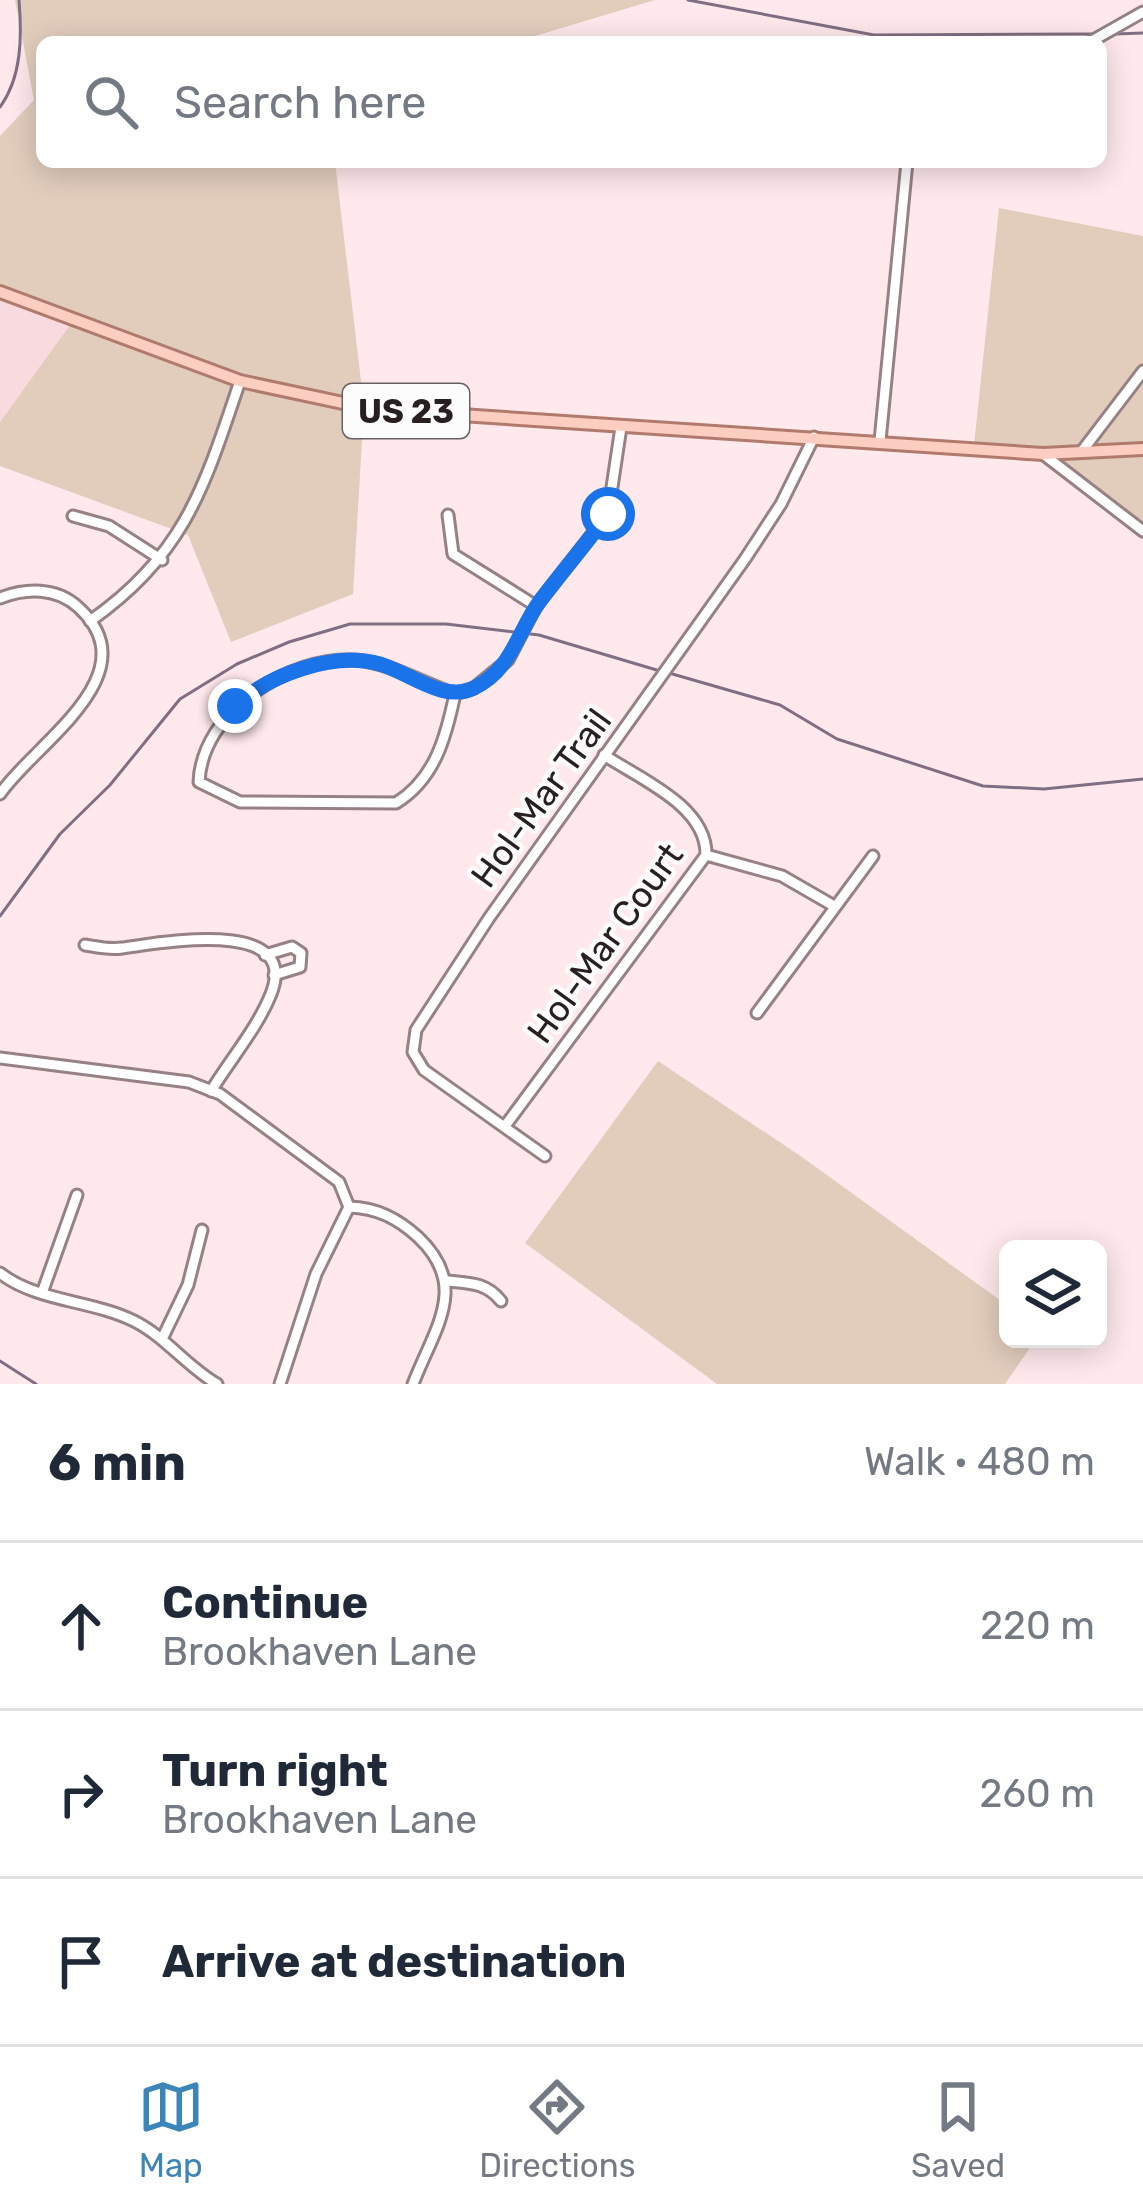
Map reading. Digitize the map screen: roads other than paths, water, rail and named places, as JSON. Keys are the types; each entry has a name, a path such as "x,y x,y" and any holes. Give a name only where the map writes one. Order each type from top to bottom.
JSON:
{"main road":[{"name":"US 23","path":"0,292 240,381 370,409 1042,454 1143,449"}],"street":[{"path":"1101,36 1143,12"},
{"path":"880,441 898,214 907,168"},
{"path":"1082,452 1143,371"},
{"path":"90,621 162,560 193,512 240,381"},
{"path":"454,694 442,746 410,794 396,803 240,802 199,782 200,768 224,724 255,687 286,674 352,659 380,664 454,694 474,688 508,660 536,606 608,514 621,427"},
{"name":"Hol-Mar Trail","path":"544,1156 424,1070 412,1041 477,936 769,523 814,437"},
{"path":"1042,454 1143,531"},
{"path":"448,515 454,554 536,606"},
{"path":"73,516 109,526 162,560"},
{"path":"0,598 35,590 61,595 90,621 103,650 95,686 80,710 0,794"},
{"name":"Hol-Mar Court","path":"505,1126 706,855 706,836 692,815 604,755"},
{"path":"706,855 782,876 834,906"},
{"path":"757,1013 873,856"},
{"path":"85,945 116,950 180,938 236,942 266,955 292,947 301,953 300,967 274,974"},
{"path":"212,1091 268,1000 274,974 266,955"},
{"path":"0,1058 189,1082 212,1091 242,1106 326,1170 339,1182 350,1207"},
{"path":"42,1293 77,1195"},
{"path":"350,1207 388,1215 440,1258 448,1281 413,1384"},
{"path":"280,1384 316,1274 350,1207"},
{"path":"163,1336 188,1285 202,1230"},
{"path":"0,1273 42,1293 118,1313 163,1336 217,1384"},
{"path":"448,1281 476,1283 493,1290 501,1301"}],"waterway":[{"path":"0,107 16,69 19,0"},
{"path":"688,0 874,35 1093,34"},
{"path":"1115,34 1143,33"},
{"path":"0,916 60,834 110,785 180,699 237,664 289,642 350,624 446,624 539,635 660,671"},
{"path":"669,673 780,705 837,739 983,786 1044,789 1143,779"},
{"path":"0,1361 36,1384"}]}
